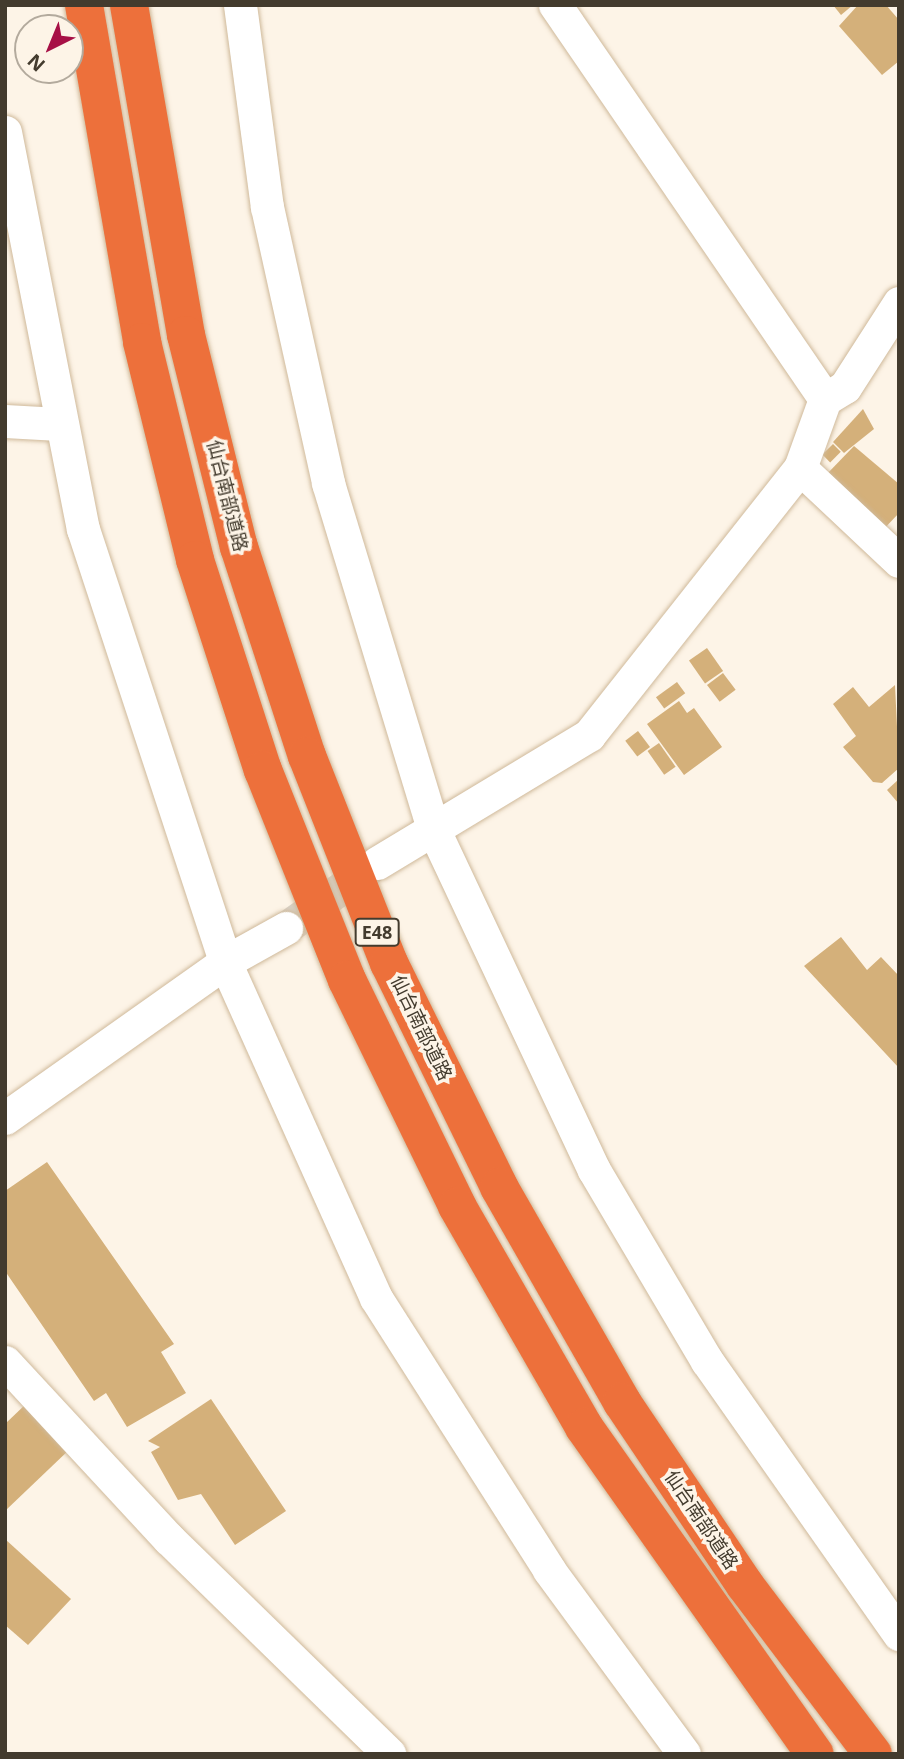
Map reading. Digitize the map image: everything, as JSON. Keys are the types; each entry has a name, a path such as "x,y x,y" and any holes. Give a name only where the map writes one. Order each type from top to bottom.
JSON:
{"highway":[{"name":"E48","path":"84,5 142,342 195,560 263,770 347,981 457,1206 584,1427 815,1754"},
{"name":"仙台南部道路","path":"129,5 186,335 239,547 307,756 389,963 499,1187 622,1402 745,1585 873,1754"}],"street":[{"path":"240,5 267,207 328,483 432,826 594,1170 707,1362 899,1633"},
{"path":"555,5 825,399"},
{"path":"5,132 60,424 113,634 225,962 376,1298 549,1570 684,1754"},
{"path":"377,863 432,826 590,735 800,468 825,399 845,387 899,303"},
{"path":"5,421 60,424"},
{"path":"800,468 899,561"},
{"path":"5,1118 225,962 286,928"},
{"path":"5,1362 169,1539 389,1754"}],"building":[{"path":"833,5 853,5 841,15"},
{"path":"858,5 886,5 899,20 899,61 882,75 839,26"},
{"path":"863,409 874,429 844,453 833,442"},
{"path":"833,444 841,452 830,462 822,455"},
{"path":"854,446 899,484 899,513 882,531 825,476"},
{"path":"707,648 723,671 705,684 689,661"},
{"path":"723,673 736,690 720,702 707,685"},
{"path":"677,682 685,693 664,709 656,697"},
{"path":"895,685 899,768 882,783 873,782 843,747 856,736 833,704 853,687 869,707"},
{"path":"679,701 687,713 694,708 722,747 684,775 647,724"},
{"path":"638,731 650,747 637,757 625,741"},
{"path":"659,743 676,767 664,775 648,751"},
{"path":"899,779 899,804 887,790"},
{"path":"841,937 867,970 881,957 899,976 899,1068 804,966"},
{"path":"47,1162 174,1344 161,1352 186,1393 127,1427 106,1393 94,1401 5,1271 5,1191"},
{"path":"211,1399 286,1511 235,1545 201,1494 178,1500 151,1452 160,1447 148,1441"},
{"path":"28,1402 71,1448 5,1511 5,1424"},
{"path":"5,1539 71,1599 28,1645 5,1625"}],"tunnel":[{"path":"286,928 375,864"}]}
